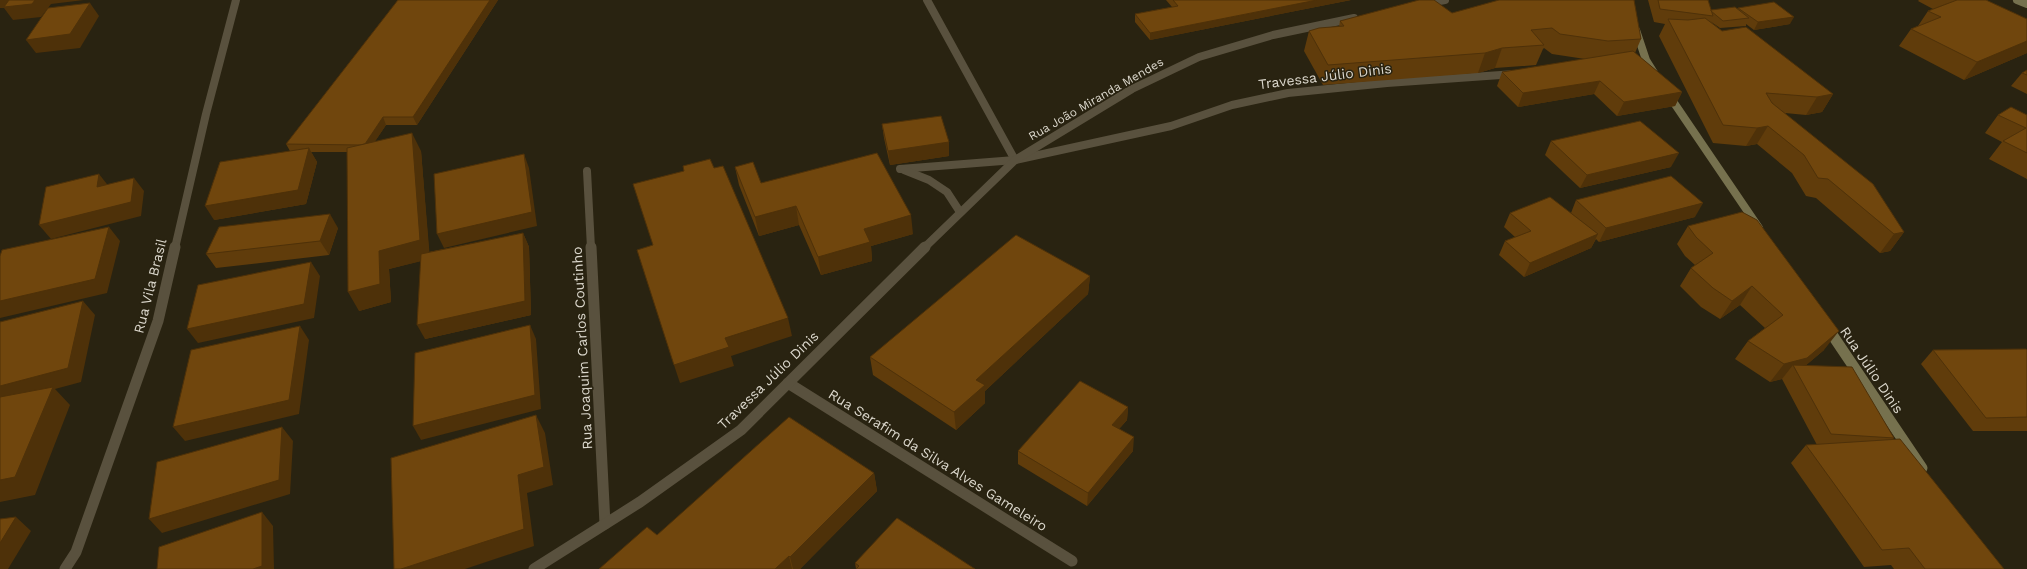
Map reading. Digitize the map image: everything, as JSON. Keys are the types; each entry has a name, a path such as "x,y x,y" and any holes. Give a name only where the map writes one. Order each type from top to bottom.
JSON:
{"main road":[{"path":"2017,0 2027,4"},
{"path":"1633,23 1642,60 1764,235"},
{"name":"Rua Júlio Dinis","path":"1822,320 1928,477"}],"street":[{"name":"Rua Vila Brasil","path":"65,569 76,552 158,321 206,114 236,0"},
{"path":"927,0 1015,160"},
{"path":"1416,6 1445,0"},
{"name":"Rua João Miranda Mendes","path":"1015,160 1132,89 1199,57 1273,35 1364,16"},
{"name":"Travessa Júlio Dinis","path":"960,212 947,192 929,180 900,169 968,165 1015,160 1171,126 1232,105 1288,93 1387,83 1523,74"},
{"name":"Travessa Júlio Dinis","path":"534,569 640,502 742,430 960,212 1015,160"},
{"name":"Rua Joaquim Carlos Coutinho","path":"587,171 605,524"},
{"name":"Rua Serafim da Silva Alves Gameleiro","path":"788,383 1072,561"}],"building":[{"path":"9,0 35,0 32,4 4,7"},
{"path":"398,0 490,0 413,117 383,117 365,144 286,144"},
{"path":"1173,0 1317,0 1150,33 1135,14 1178,6"},
{"path":"1419,0 1434,0 1452,13 1499,0 1634,0 1641,39 1608,41 1560,34 1552,28 1531,30 1544,45 1502,48 1485,53 1328,65 1309,31 1319,28 1344,26 1340,21"},
{"path":"1658,0 1708,0 1713,16 1660,9"},
{"path":"1957,0 1986,0 2027,19 2027,41 1977,62 1911,29 1941,17 1928,11"},
{"path":"1774,2 1794,17 1758,22 1738,8"},
{"path":"90,3 70,34 26,40 48,8"},
{"path":"1735,7 1749,18 1723,21 1711,11 1711,10"},
{"path":"1705,18 1722,31 1746,27 1833,94 1817,97 1766,93 1772,103 1873,184 1904,232 1894,234 1828,179 1818,178 1804,155 1768,126 1757,128 1723,125 1668,19 1688,20"},
{"path":"1633,51 1682,92 1624,102 1600,81 1523,93 1502,72"},
{"path":"2027,70 2027,75 2022,73"},
{"path":"2011,107 2027,115 2027,153 2003,141 2026,128 1998,115"},
{"path":"941,116 949,142 888,151 882,124"},
{"path":"1640,121 1679,153 1587,175 1551,141"},
{"path":"412,133 420,240 379,251 380,284 348,292 347,148"},
{"path":"309,148 298,190 205,206 220,162"},
{"path":"877,153 911,215 864,229 870,242 818,257 796,206 755,217 735,167 753,162 761,183"},
{"path":"524,154 532,212 437,234 434,174"},
{"path":"710,159 714,168 723,166 788,318 725,338 729,347 674,365 637,250 653,245 633,184 684,171 683,166"},
{"path":"99,174 97,187 134,178 131,202 39,225 46,187"},
{"path":"1671,176 1703,203 1606,228 1576,200"},
{"path":"1550,197 1598,234 1530,263 1505,241 1531,231 1510,213"},
{"path":"1742,212 1757,220 1839,331 1807,358 1784,364 1748,341 1783,315 1752,286 1732,301 1713,288 1691,268 1713,253 1696,237 1688,226"},
{"path":"330,214 320,241 206,254 219,227"},
{"path":"109,227 95,279 0,301 0,256 2,250"},
{"path":"523,233 525,301 417,325 421,254"},
{"path":"1016,235 1090,276 976,380 985,385 954,412 870,357"},
{"path":"311,262 304,304 187,329 198,285"},
{"path":"83,301 68,368 0,386 0,322"},
{"path":"530,325 535,395 413,426 415,353"},
{"path":"300,326 289,400 173,427 191,350"},
{"path":"2026,349 2027,417 1986,418 1933,350"},
{"path":"1793,365 1852,367 1894,438 1831,434"},
{"path":"1080,381 1128,407 1112,425 1134,437 1088,493 1018,451"},
{"path":"53,387 15,477 0,480 0,397"},
{"path":"536,415 544,467 518,475 524,529 401,569 394,569 391,458"},
{"path":"789,417 874,473 790,557 789,556 775,569 599,569 647,527 657,535"},
{"path":"282,427 279,480 149,519 157,462"},
{"path":"1900,439 2004,569 1925,569 1909,548 1882,550 1806,445"},
{"path":"262,512 262,566 253,569 157,569 159,547"},
{"path":"16,517 0,543 0,519"},
{"path":"897,518 975,569 856,569 859,566 855,563"}]}
